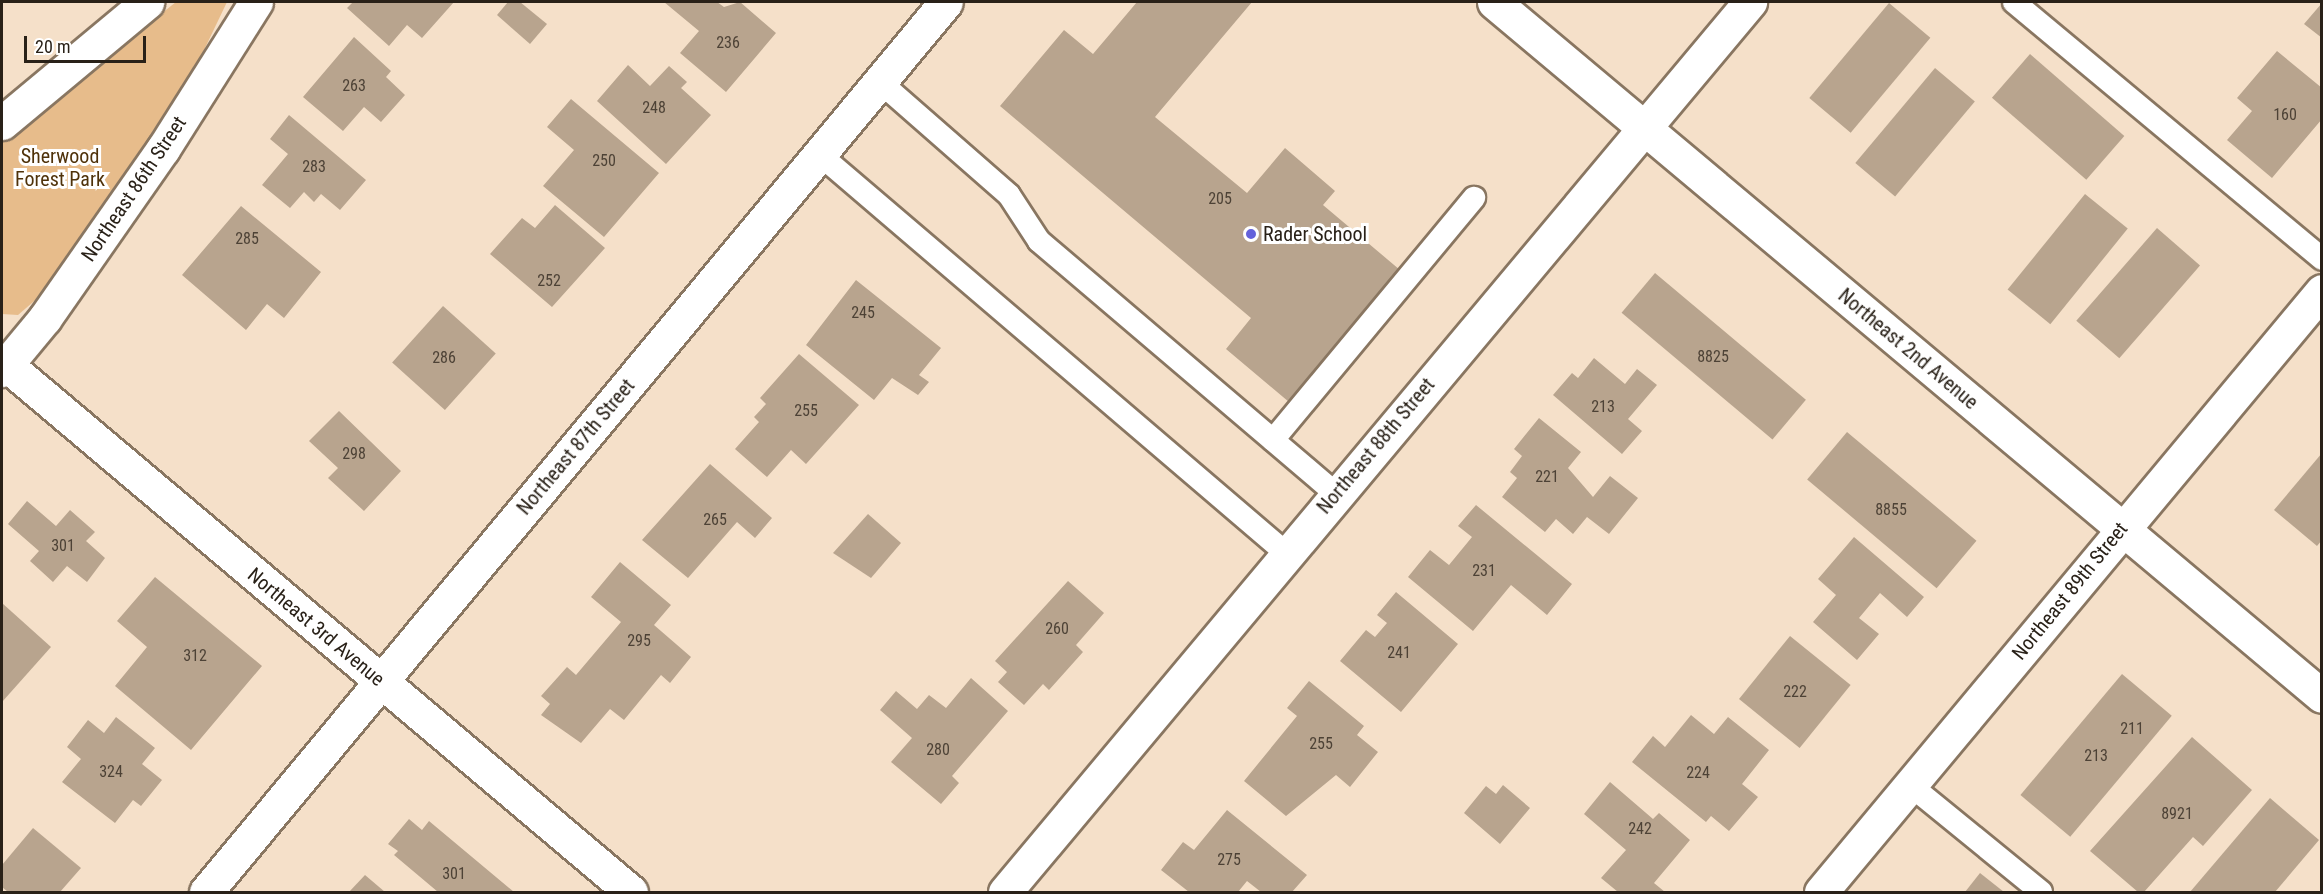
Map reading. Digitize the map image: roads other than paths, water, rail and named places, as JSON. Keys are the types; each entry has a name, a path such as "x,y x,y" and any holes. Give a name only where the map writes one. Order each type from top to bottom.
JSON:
{"street":[{"path":"2,123 147,2"},
{"name":"Northeast 86th Street","path":"3,365 45,318 163,149 256,2"},
{"name":"Northeast 87th Street","path":"206,892 946,2"},
{"name":"Northeast 2nd Avenue","path":"1494,2 2322,696"},
{"name":"Northeast 88th Street","path":"1005,892 1286,553 1750,2"},
{"name":"Northeast 89th Street","path":"1821,892 2121,528 2322,291"},
{"name":"Northeast 3rd Avenue","path":"3,365 631,892"}],"lane":[{"path":"2014,2 2322,259"},
{"path":"880,82 1009,195 1039,241 1336,494"},
{"path":"819,154 1286,553"},
{"path":"1274,440 1474,198"},
{"path":"1910,785 2041,892"}],"place":[{"name":"Rader School","path":"1251,234"}],"park label":[{"name":"Sherwood Forest Park","path":"60,168"}]}
